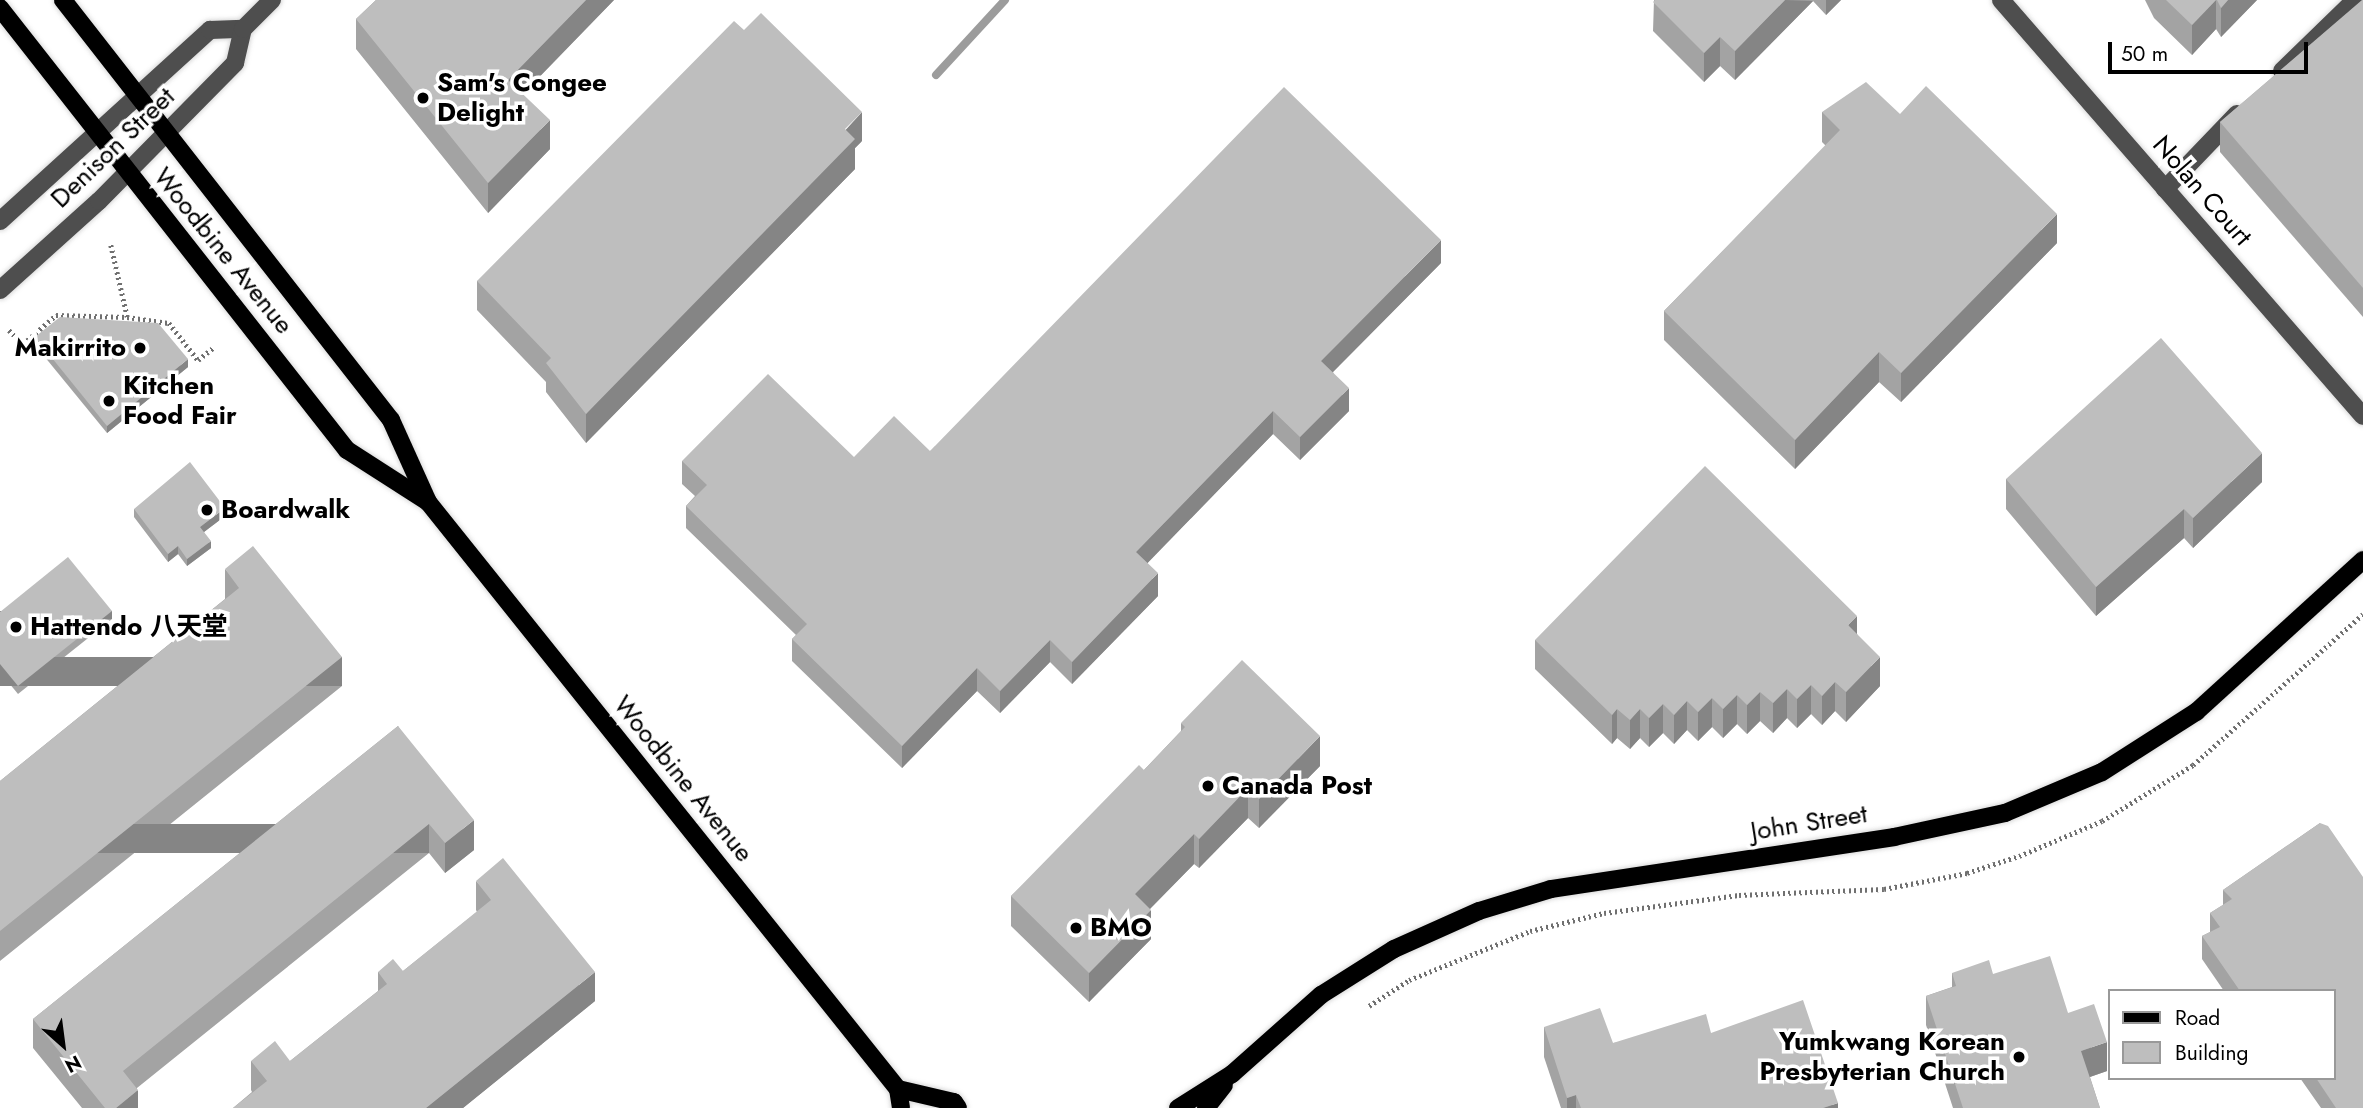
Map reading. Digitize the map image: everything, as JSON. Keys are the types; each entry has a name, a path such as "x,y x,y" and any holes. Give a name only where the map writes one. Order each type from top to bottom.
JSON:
{"main road":[{"name":"Woodbine Avenue","path":"63,0 391,420 428,502 898,1089 901,1108"},
{"name":"Woodbine Avenue","path":"0,8 94,133 347,450 428,502"},
{"name":"John Street","path":"1178,1108 1232,1074 1321,995 1394,949 1479,911 1551,889 1894,837 1993,816 2102,772 2196,712 2363,560"},
{"name":"John Street","path":"1206,1108 1232,1074"},
{"path":"898,1089 954,1102 958,1108"}],"street":[{"path":"243,29 272,0"},
{"name":"Nolan Court","path":"2001,0 2363,416"},
{"path":"2266,86 2355,0"},
{"name":"Denison Street","path":"0,221 210,30 243,29 234,63 127,174 0,290"},
{"path":"2165,189 2247,104"}],"path":[{"path":"110,243 127,317"},
{"path":"9,330 23,344 56,315 127,317 169,323 198,360 215,347"}],"building":[{"path":"376,0 586,0 508,80 550,120 488,183 356,19"},
{"path":"1785,0 1735,51 1720,37 1704,53 1653,2"},
{"path":"2166,0 2216,0 2192,25"},
{"path":"2217,0 2228,0 2221,8"},
{"path":"2363,0 2363,288 2220,122"},
{"path":"761,13 862,112 845,129 855,139 586,414 546,363 551,358 477,281 734,21 744,30"},
{"path":"1866,82 1900,114 1926,86 2057,214 1901,373 1879,352 1795,440 1664,311 1840,130 1822,112"},
{"path":"1284,87 1441,240 1321,361 1349,388 1300,437 1273,411 1136,552 1158,573 1072,662 1050,640 1000,691 977,668 902,746 792,639 807,624 686,506 707,485 682,461 768,374 854,457 894,416 930,451"},
{"path":"60,317 158,323 188,359 107,426 35,337"},
{"path":"2161,338 2262,453 2193,518 2184,509 2096,587 2006,479"},
{"path":"190,462 225,508 200,527 211,541 187,559 178,546 168,554 134,509"},
{"path":"1705,466 1857,616 1848,625 1880,657 1846,692 1835,682 1822,696 1811,685 1797,699 1787,689 1773,703 1760,692 1747,705 1737,695 1723,709 1712,698 1698,712 1687,701 1674,715 1663,704 1649,718 1640,709 1630,720 1617,709 1612,715 1535,640"},
{"path":"253,546 342,657 0,931 0,781 239,588 225,569"},
{"path":"68,557 112,611 18,686 0,664 0,612"},
{"path":"1242,660 1320,736 1259,799 1248,788 1199,839 1194,834 1135,894 1151,910 1089,973 1011,896 1139,765 1144,770 1185,727 1181,723"},
{"path":"398,726 474,820 445,843 429,824 123,1071 138,1090 116,1108 105,1108 33,1019"},
{"path":"2320,823 2328,826 2363,877 2363,1108 2336,1108 2317,1080 2335,1080 2335,989 2239,989 2202,936 2220,927 2210,913 2232,899 2223,890"},
{"path":"503,858 595,972 426,1108 233,1108 267,1081 251,1061 275,1041 290,1061 387,984 378,972 393,959 403,971 491,900 476,881"},
{"name":"Yumkwang Korean Presbyterian Church","path":"2050,956 2068,1013 2094,1004 2107,1042 2081,1051 2100,1108 1963,1108 1926,996 1956,986 1952,973 1989,960 1993,974"},
{"path":"1803,1000 1838,1103 1823,1108 1581,1108 1576,1095 1567,1098 1544,1027 1600,1008 1613,1043 1706,1014 1711,1033"}],"waterway":[{"path":"936,75 1005,0"}],"place":[{"name":"Sam's Congee Delight","path":"423,98"},
{"name":"Makirrito","path":"140,348"},
{"name":"Kitchen Food Fair","path":"109,401"},
{"name":"Boardwalk","path":"207,510"},
{"name":"Hattendo 八天堂","path":"16,627"},
{"name":"Canada Post","path":"1208,786"},
{"name":"BMO","path":"1076,928"},
{"name":"Yumkwang Korean Presbyterian Church","path":"2019,1057"}]}
